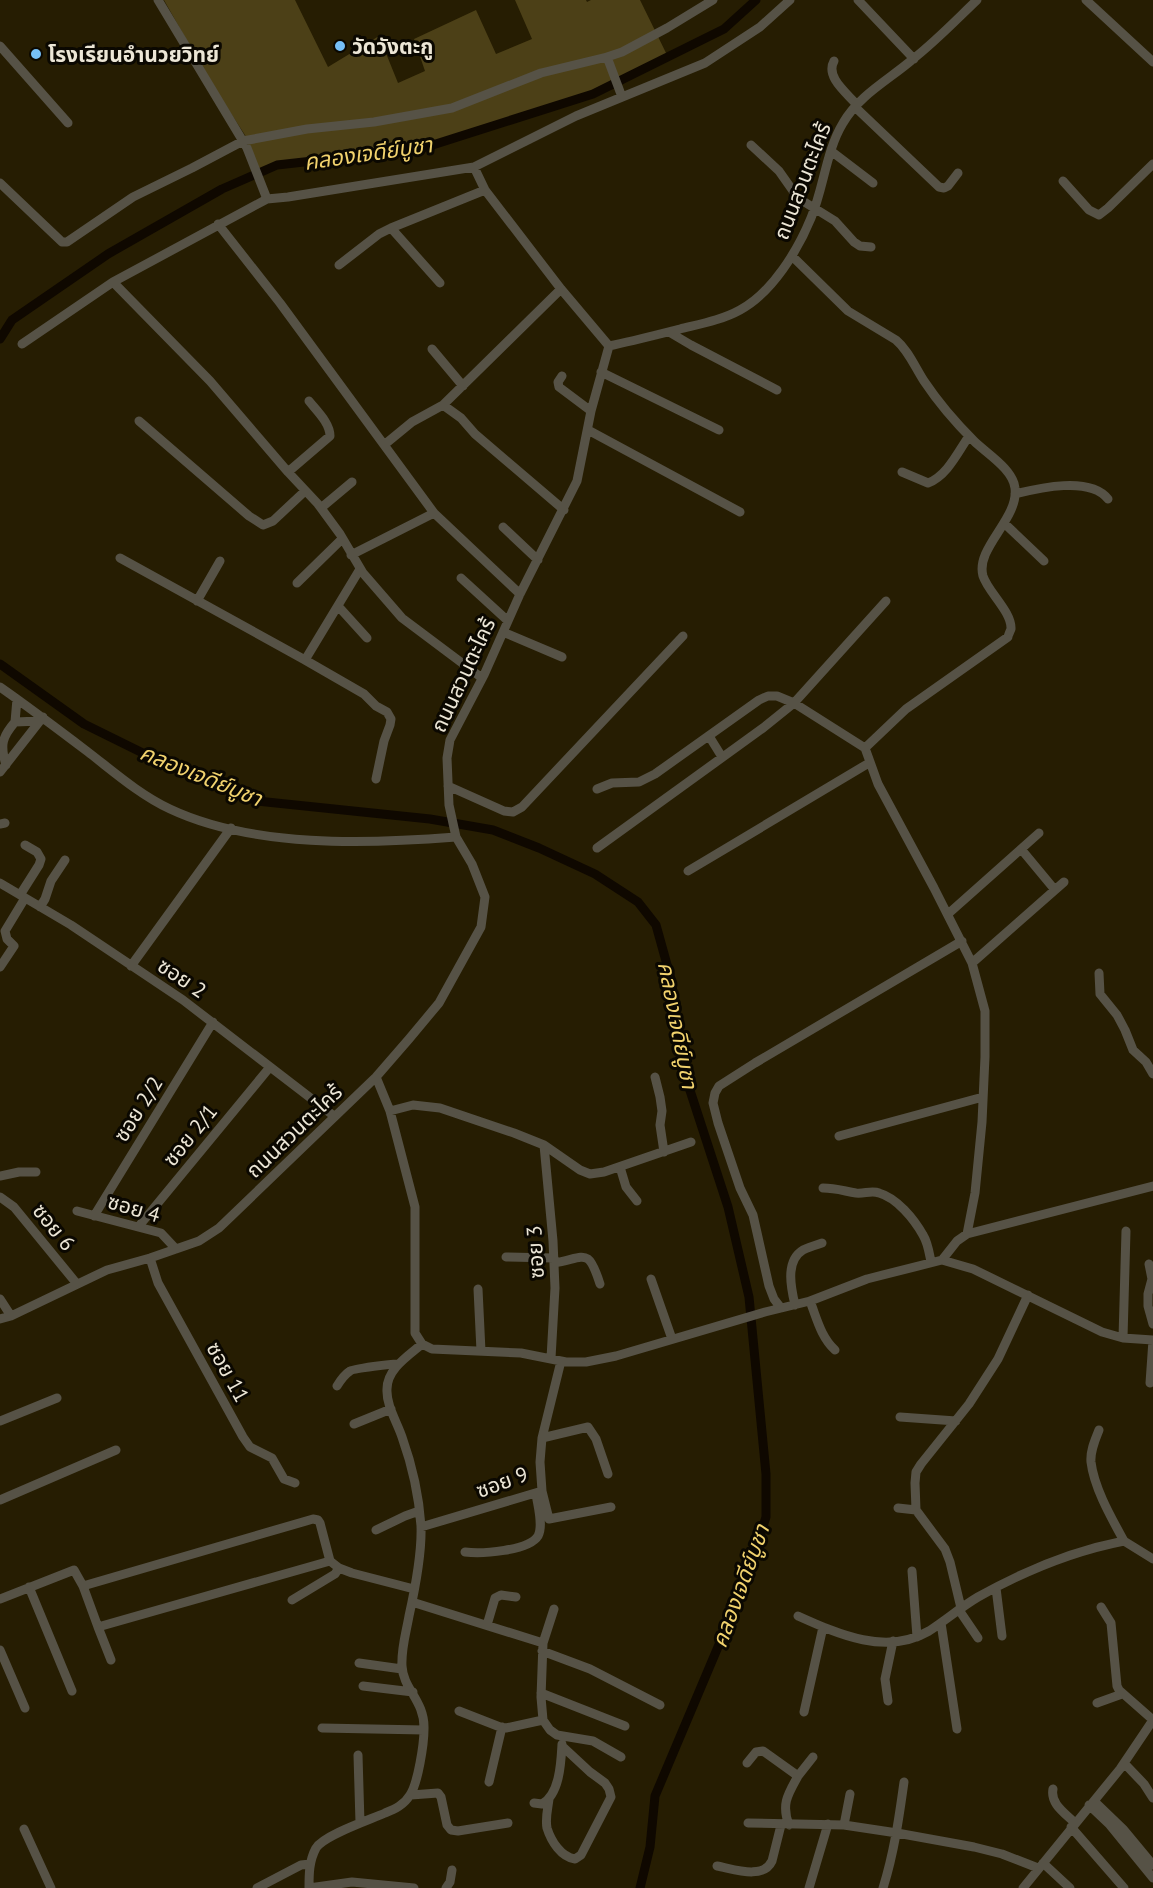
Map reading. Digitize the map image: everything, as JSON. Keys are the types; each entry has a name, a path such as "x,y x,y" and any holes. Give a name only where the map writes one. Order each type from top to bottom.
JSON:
{"street":[{"path":"158,0 245,144 265,194"},
{"path":"0,183 62,242 68,242 133,197 245,144 307,129 375,122 452,108 541,74 607,57 667,28 713,0"},
{"path":"22,344 113,282 218,224 265,194 288,197 474,167 549,128 621,95 705,63 760,27 790,0"},
{"path":"858,0 914,59"},
{"name":"ถนนสวนตะไคร้","path":"0,1318 11,1316 107,1270 199,1241 219,1228 376,1077 439,1003 481,927 485,897 472,864 455,832 449,805 447,758 450,740 577,481 591,411 609,346 707,322 741,309 768,288 792,256 812,217 835,139 844,121 872,91 914,59 976,0"},
{"path":"1086,0 1153,62"},
{"path":"0,46 68,123"},
{"path":"607,57 621,95"},
{"path":"834,61 832,74 856,106 939,187 948,186 958,173"},
{"path":"751,145 779,171 798,198 835,221 854,242 860,246 871,247"},
{"path":"831,151 873,183"},
{"path":"1063,182 1089,210 1099,215 1153,164"},
{"path":"474,167 485,190 561,289 609,346"},
{"path":"339,265 379,234 485,190"},
{"path":"218,224 280,303 434,513 520,594"},
{"path":"391,228 440,283"},
{"path":"792,256 848,311 903,345 925,383 949,414 969,436 998,461 1010,475 1015,487 1014,501 982,566 984,578 1009,619 1011,629 1008,637 906,709 865,748"},
{"path":"113,282 210,381 321,508 360,569 402,618 482,678"},
{"path":"384,445 412,422 443,405 561,289"},
{"path":"669,332 777,390"},
{"path":"432,349 463,386"},
{"path":"602,372 719,430"},
{"path":"562,376 558,382 559,387 591,411"},
{"path":"288,472 330,436 326,423 309,401"},
{"path":"443,405 564,510"},
{"path":"139,421 249,516 263,525 273,520 305,491"},
{"path":"588,430 740,512"},
{"path":"902,472 928,483 934,481 942,474 969,436"},
{"path":"321,508 351,482"},
{"path":"1014,494 1054,485 1065,485 1098,490 1108,499"},
{"path":"351,555 434,513"},
{"path":"1004,524 1044,561"},
{"path":"503,527 538,560"},
{"path":"297,583 342,539"},
{"path":"120,558 364,694 376,706 387,712 391,719 390,726 384,741 376,779"},
{"path":"197,601 220,561"},
{"path":"305,660 360,569"},
{"path":"462,578 508,621"},
{"path":"597,848 794,704 886,601"},
{"path":"338,606 367,638"},
{"path":"503,632 562,657"},
{"path":"448,786 504,811 513,812 522,807 683,636"},
{"path":"0,687 126,782 170,809 196,819 255,834 323,842 394,842 455,832"},
{"path":"597,789 606,784 639,782 655,774 759,700 768,696 777,696 794,704 865,748 878,784 962,941 972,963 985,1011 983,1097 975,1193 967,1234"},
{"path":"3,769 0,745 5,733 15,722 17,699"},
{"path":"15,722 42,719"},
{"path":"3,769 42,719"},
{"path":"709,736 722,757"},
{"path":"688,871 869,764"},
{"path":"131,966 231,828"},
{"path":"948,914 1039,833"},
{"path":"0,967 14,946 6,939 5,931 41,859 37,852 25,845"},
{"path":"1021,849 1055,890"},
{"path":"40,907 51,881 65,860"},
{"path":"972,963 1064,882"},
{"name":"ซอย 2","path":"0,883 131,966 213,1022 334,1116"},
{"path":"781,1308 774,1299 769,1286 753,1215 740,1188 718,1123 713,1103 715,1093 719,1086 747,1068 962,941"},
{"path":"1099,973 1100,994 1117,1015 1133,1050 1146,1062 1153,1074"},
{"name":"ซอย 2/2","path":"94,1216 213,1022"},
{"name":"ซอย 2/1","path":"139,1226 270,1067"},
{"path":"376,1077 390,1111 415,1207 415,1333 422,1344 432,1348 521,1353 561,1361 585,1362 616,1356 810,1301 867,1278 942,1260 973,1269 1102,1332 1124,1338 1153,1340 1150,1383"},
{"path":"655,1077 662,1111 660,1125 664,1152"},
{"path":"839,1136 983,1097"},
{"path":"390,1111 413,1105 432,1107 544,1145 580,1170 590,1174 620,1167 691,1142"},
{"name":"ซอย 3","path":"544,1145 555,1288 551,1358"},
{"path":"620,1167 626,1187 637,1201"},
{"path":"0,1176 19,1172 36,1172"},
{"path":"942,1260 957,1241 967,1234 1153,1186"},
{"path":"823,1188 836,1188 858,1194 876,1191 895,1202 912,1219 923,1235 931,1262"},
{"name":"ซอย 6","path":"0,1197 14,1207 77,1284"},
{"name":"ซอย 4","path":"77,1212 161,1233 176,1249"},
{"path":"1124,1338 1126,1231"},
{"path":"795,1305 790,1283 794,1261 804,1249 822,1243"},
{"path":"506,1257 554,1260 585,1257 590,1259 594,1266 600,1284"},
{"name":"ซอย 11","path":"150,1258 158,1283 243,1437 250,1447 272,1458 284,1479 295,1483"},
{"path":"1149,1264 1152,1279 1148,1306 1153,1324"},
{"path":"651,1279 672,1339"},
{"path":"478,1288 481,1351"},
{"path":"978,1638 960,1609 945,1549 916,1510 916,1472 969,1404 998,1359 1028,1294"},
{"path":"0,1299 11,1316"},
{"path":"810,1301 822,1333 828,1344 835,1350"},
{"path":"414,1888 352,1882 309,1888 310,1864 317,1846 360,1823 400,1806 411,1794 416,1783 424,1730 422,1711 404,1677 401,1653 412,1602 421,1527 414,1477 391,1409 387,1388 390,1377 399,1364 422,1344"},
{"name":"ซอย 9","path":"421,1527 539,1492 542,1438 561,1361"},
{"path":"337,1386 346,1374 355,1368 399,1364"},
{"path":"0,1421 57,1398"},
{"path":"354,1424 391,1409"},
{"path":"900,1417 956,1421"},
{"path":"542,1438 588,1427 596,1439 608,1474"},
{"path":"1099,1430 1092,1449 1091,1462 1107,1508 1124,1541 1153,1559"},
{"path":"0,1500 116,1450"},
{"path":"539,1492 549,1519 611,1507"},
{"path":"465,1552 476,1554 504,1551 535,1539 539,1534 540,1524 539,1492"},
{"path":"898,1508 916,1510"},
{"path":"376,1530 419,1511"},
{"path":"83,1586 313,1519 320,1523 330,1561 339,1568 414,1589"},
{"path":"798,1616 839,1635 863,1641 893,1641 917,1637 996,1588 1062,1557 1124,1541"},
{"path":"98,1626 330,1561"},
{"path":"292,1600 335,1574 339,1568"},
{"path":"0,1599 74,1570 83,1586 111,1660"},
{"path":"912,1571 917,1637"},
{"path":"28,1587 72,1691"},
{"path":"996,1588 1002,1636"},
{"path":"487,1625 495,1598 501,1595 516,1597"},
{"path":"412,1602 487,1625 542,1647 660,1705"},
{"path":"1023,1888 1124,1763 1153,1720 1122,1694 1117,1686 1111,1623 1101,1607"},
{"path":"554,1609 542,1647 543,1720 550,1730 563,1741 590,1772 605,1783 611,1797 581,1855 575,1859 564,1855 547,1828 546,1815 549,1798 559,1773 563,1741"},
{"path":"941,1623 957,1729"},
{"path":"804,1712 823,1628"},
{"path":"888,1701 885,1679 893,1641"},
{"path":"0,1650 25,1708"},
{"path":"359,1663 402,1669"},
{"path":"363,1686 413,1692"},
{"path":"542,1693 625,1726"},
{"path":"1097,1703 1122,1694"},
{"path":"459,1711 502,1727 543,1720"},
{"path":"489,1782 502,1727"},
{"path":"322,1728 424,1730"},
{"path":"563,1741 593,1741 621,1757"},
{"path":"747,1763 756,1752 763,1750 798,1776"},
{"path":"357,1755 360,1823"},
{"path":"717,1866 755,1872 764,1871 769,1867 785,1825 785,1805 790,1790 813,1757"},
{"path":"1124,1763 1144,1784 1153,1798"},
{"path":"883,1888 897,1833 904,1782"},
{"path":"1053,1789 1052,1795 1056,1805 1124,1888"},
{"path":"411,1794 434,1792 439,1794 447,1825 451,1830 458,1831 508,1823"},
{"path":"844,1825 850,1794"},
{"path":"534,1803 542,1804 549,1798"},
{"path":"1091,1803 1123,1829 1153,1865"},
{"path":"1091,1803 1153,1878"},
{"path":"748,1823 844,1825 984,1850 1040,1865 1070,1888"},
{"path":"809,1888 828,1824"},
{"path":"24,1829 51,1888"},
{"path":"257,1888 301,1865 310,1864"},
{"path":"446,1888 450,1882 452,1870"}],"shaded area":[{"path":"164,0 295,0 328,67 379,36 398,83 425,71 414,39 476,10 496,54 532,39 515,0 586,0 587,2 591,0 640,0 668,57 593,94 420,149 278,165 258,174 245,135 208,78"}],"waterway":[{"name":"คลองเจดีย์บูชา","path":"0,339 12,320 108,254 222,189 277,165 420,149 593,94 724,29 756,0"},
{"name":"คลองเจดีย์บูชา","path":"0,664 84,724 159,761 257,801 430,819 493,830 595,874 638,902 656,925 671,979 684,1072 728,1207 749,1297 766,1474 766,1517 745,1583 655,1796 650,1847 640,1888"}],"place":[{"name":"วัดวังตะกู","path":"340,46"},
{"name":"โรงเรียนอำนวยวิทย์","path":"36,54"}]}
